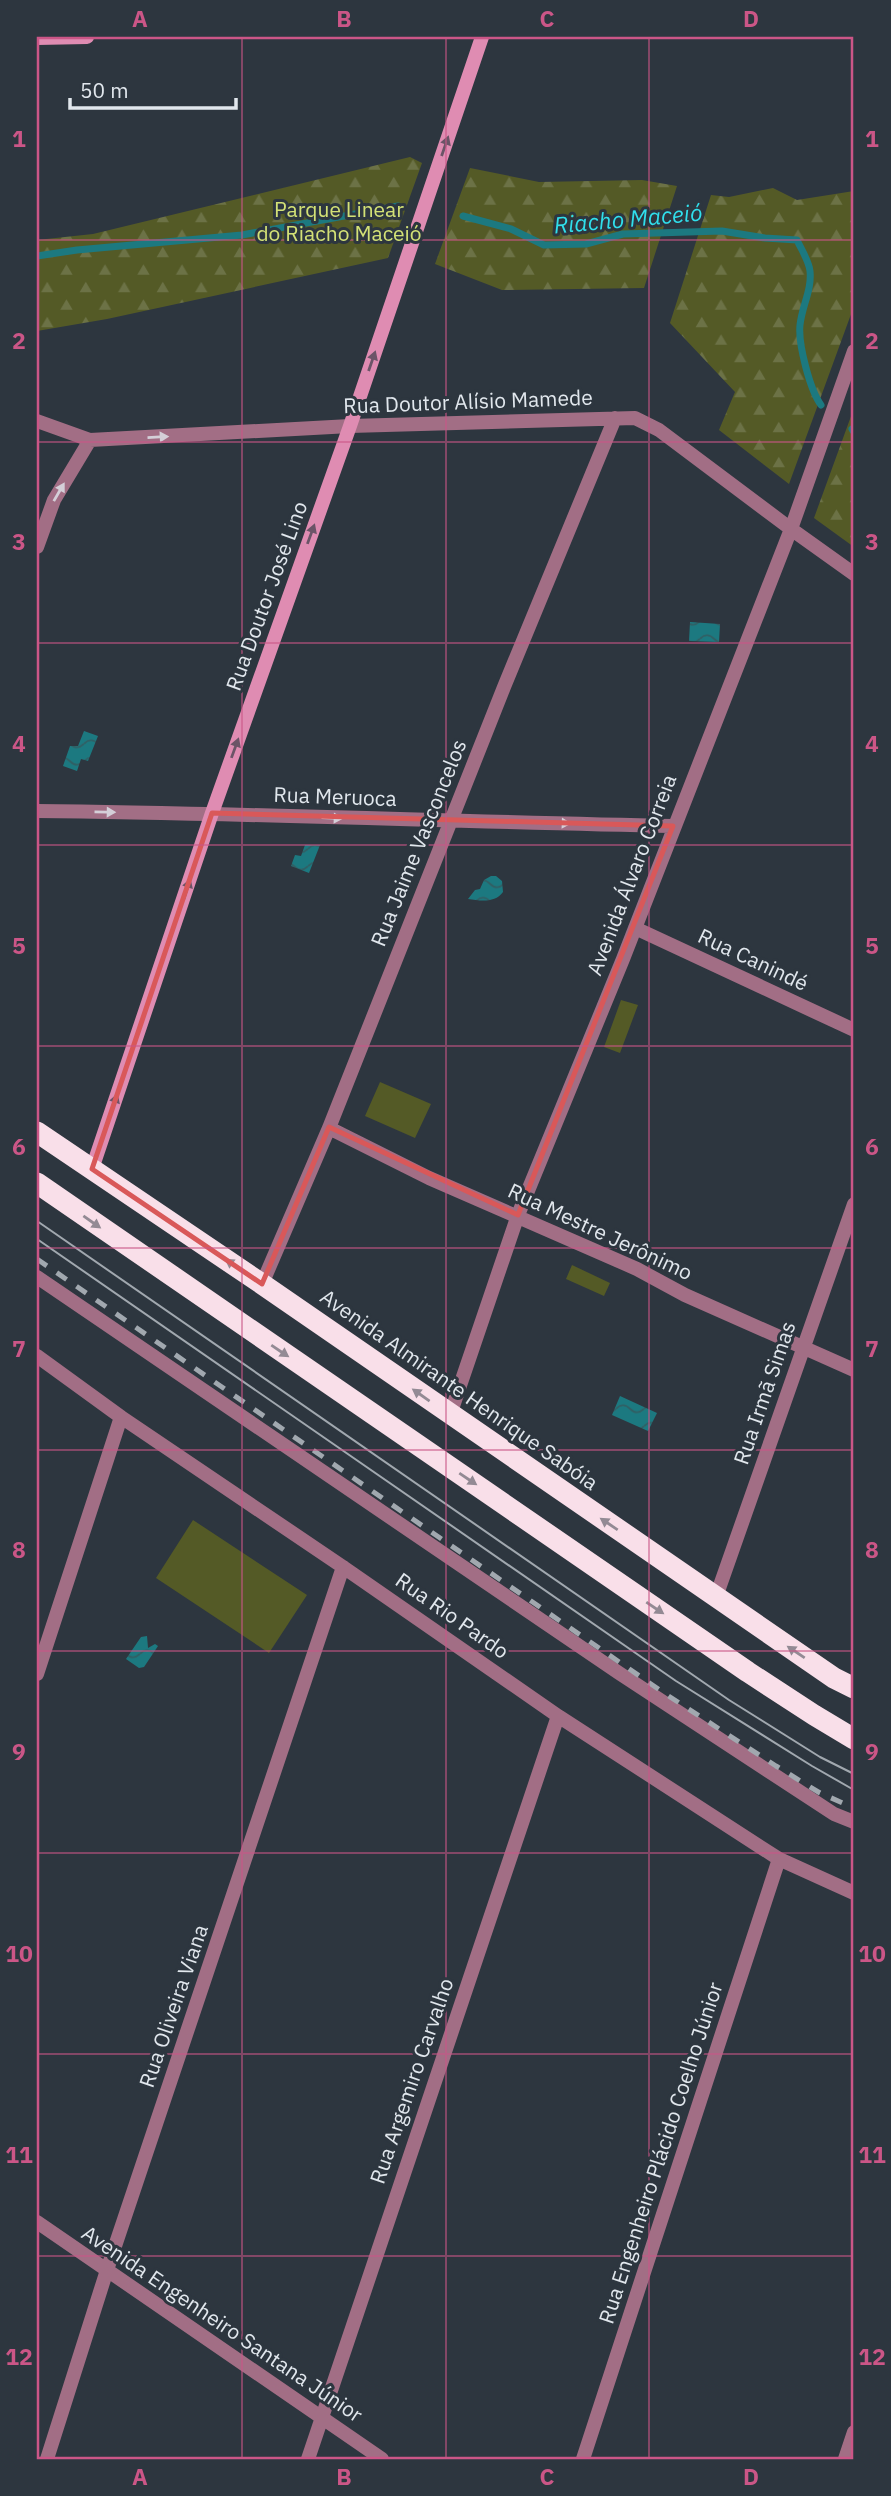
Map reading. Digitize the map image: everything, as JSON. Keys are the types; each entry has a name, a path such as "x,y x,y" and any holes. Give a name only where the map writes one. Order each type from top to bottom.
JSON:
{"highway":[{"name":"Avenida Almirante Henrique Sabóia","path":"37,1132 834,1678 854,1688"},
{"path":"37,1182 748,1672 854,1739"}],"street":[{"path":"37,38 87,37"},
{"name":"Rua Doutor José Lino","path":"92,1169 212,813 350,426 482,37"},
{"name":"Avenida Álvaro Correia","path":"450,1415 518,1215 635,928 790,529 854,351"},
{"name":"Rua Jaime Vasconcelos","path":"262,1284 329,1128 450,820 615,418"},
{"name":"Rua Doutor Alísio Mamede","path":"37,421 90,440 350,426 635,418 659,430 854,574"},
{"path":"37,547 54,500 90,440"},
{"name":"Rua Meruoca","path":"37,811 212,813 417,821 673,826"},
{"name":"Rua Canindé","path":"635,928 854,1031"},
{"name":"Rua Mestre Jerônimo","path":"329,1128 429,1178 518,1215 637,1269 685,1295 854,1370"},
{"name":"Rua Irmã Simas","path":"716,1597 854,1204"},
{"path":"37,1277 607,1665 834,1814 854,1822"},
{"name":"Rua Rio Pardo","path":"37,1356 121,1417 344,1567 558,1716 779,1859 854,1893"},
{"path":"37,1674 121,1417"},
{"name":"Rua Oliveira Viana","path":"47,2459 107,2270 344,1567"},
{"name":"Rua Argemiro Carvalho","path":"308,2459 558,1716"},
{"name":"Rua Engenheiro Plácido Coelho Júnior","path":"583,2459 779,1859"},
{"name":"Avenida Engenheiro Santana Júnior","path":"37,2222 383,2459"},
{"path":"845,2459 854,2432"}],"highlighted area":[{"path":"212,813 673,826 518,1215 329,1127 262,1284 92,1169"}],"green space":[{"name":"Parque Linear do Riacho Maceió","path":"410,157 422,163 388,258 107,319 37,331 37,240 93,234"},
{"name":"Parque Linear do Riacho Maceió","path":"470,168 539,182 642,180 677,186 644,288 502,290 435,264"},
{"path":"773,188 797,200 854,191 854,306 789,484 719,430 735,392 670,323 711,195 729,197"},
{"path":"854,408 854,547 814,518"},
{"path":"621,1000 638,1005 620,1053 604,1047"},
{"path":"380,1082 431,1104 415,1138 365,1116"},
{"path":"572,1265 610,1283 604,1296 566,1279"},
{"path":"193,1520 307,1595 269,1653 156,1578"}],"water":[{"path":"690,622 720,624 719,642 689,641"},
{"path":"84,731 98,736 88,761 81,759 77,771 63,766 70,746 78,746"},
{"path":"305,845 320,845 309,873 291,866 295,855 301,856"},
{"path":"491,876 502,881 503,892 500,896 487,900 468,899 475,890 480,889 484,880"},
{"path":"620,1396 657,1413 648,1431 612,1415"},
{"path":"147,1636 148,1648 155,1644 158,1646 144,1667 139,1668 126,1659 141,1637"}],"waterway":[{"name":"Riacho Maceió","path":"37,256 242,235 398,206"},
{"name":"Riacho Maceió","path":"463,216 511,229 544,245 586,244 623,234 722,231 797,240 810,271 810,285 800,325 801,343 809,378 821,405"}],"tram line":[{"path":"37,1221 729,1700 820,1757 854,1774"},
{"path":"37,1239 676,1681 854,1790"}],"railway":[{"path":"37,1259 664,1693 820,1793 854,1808"}]}
